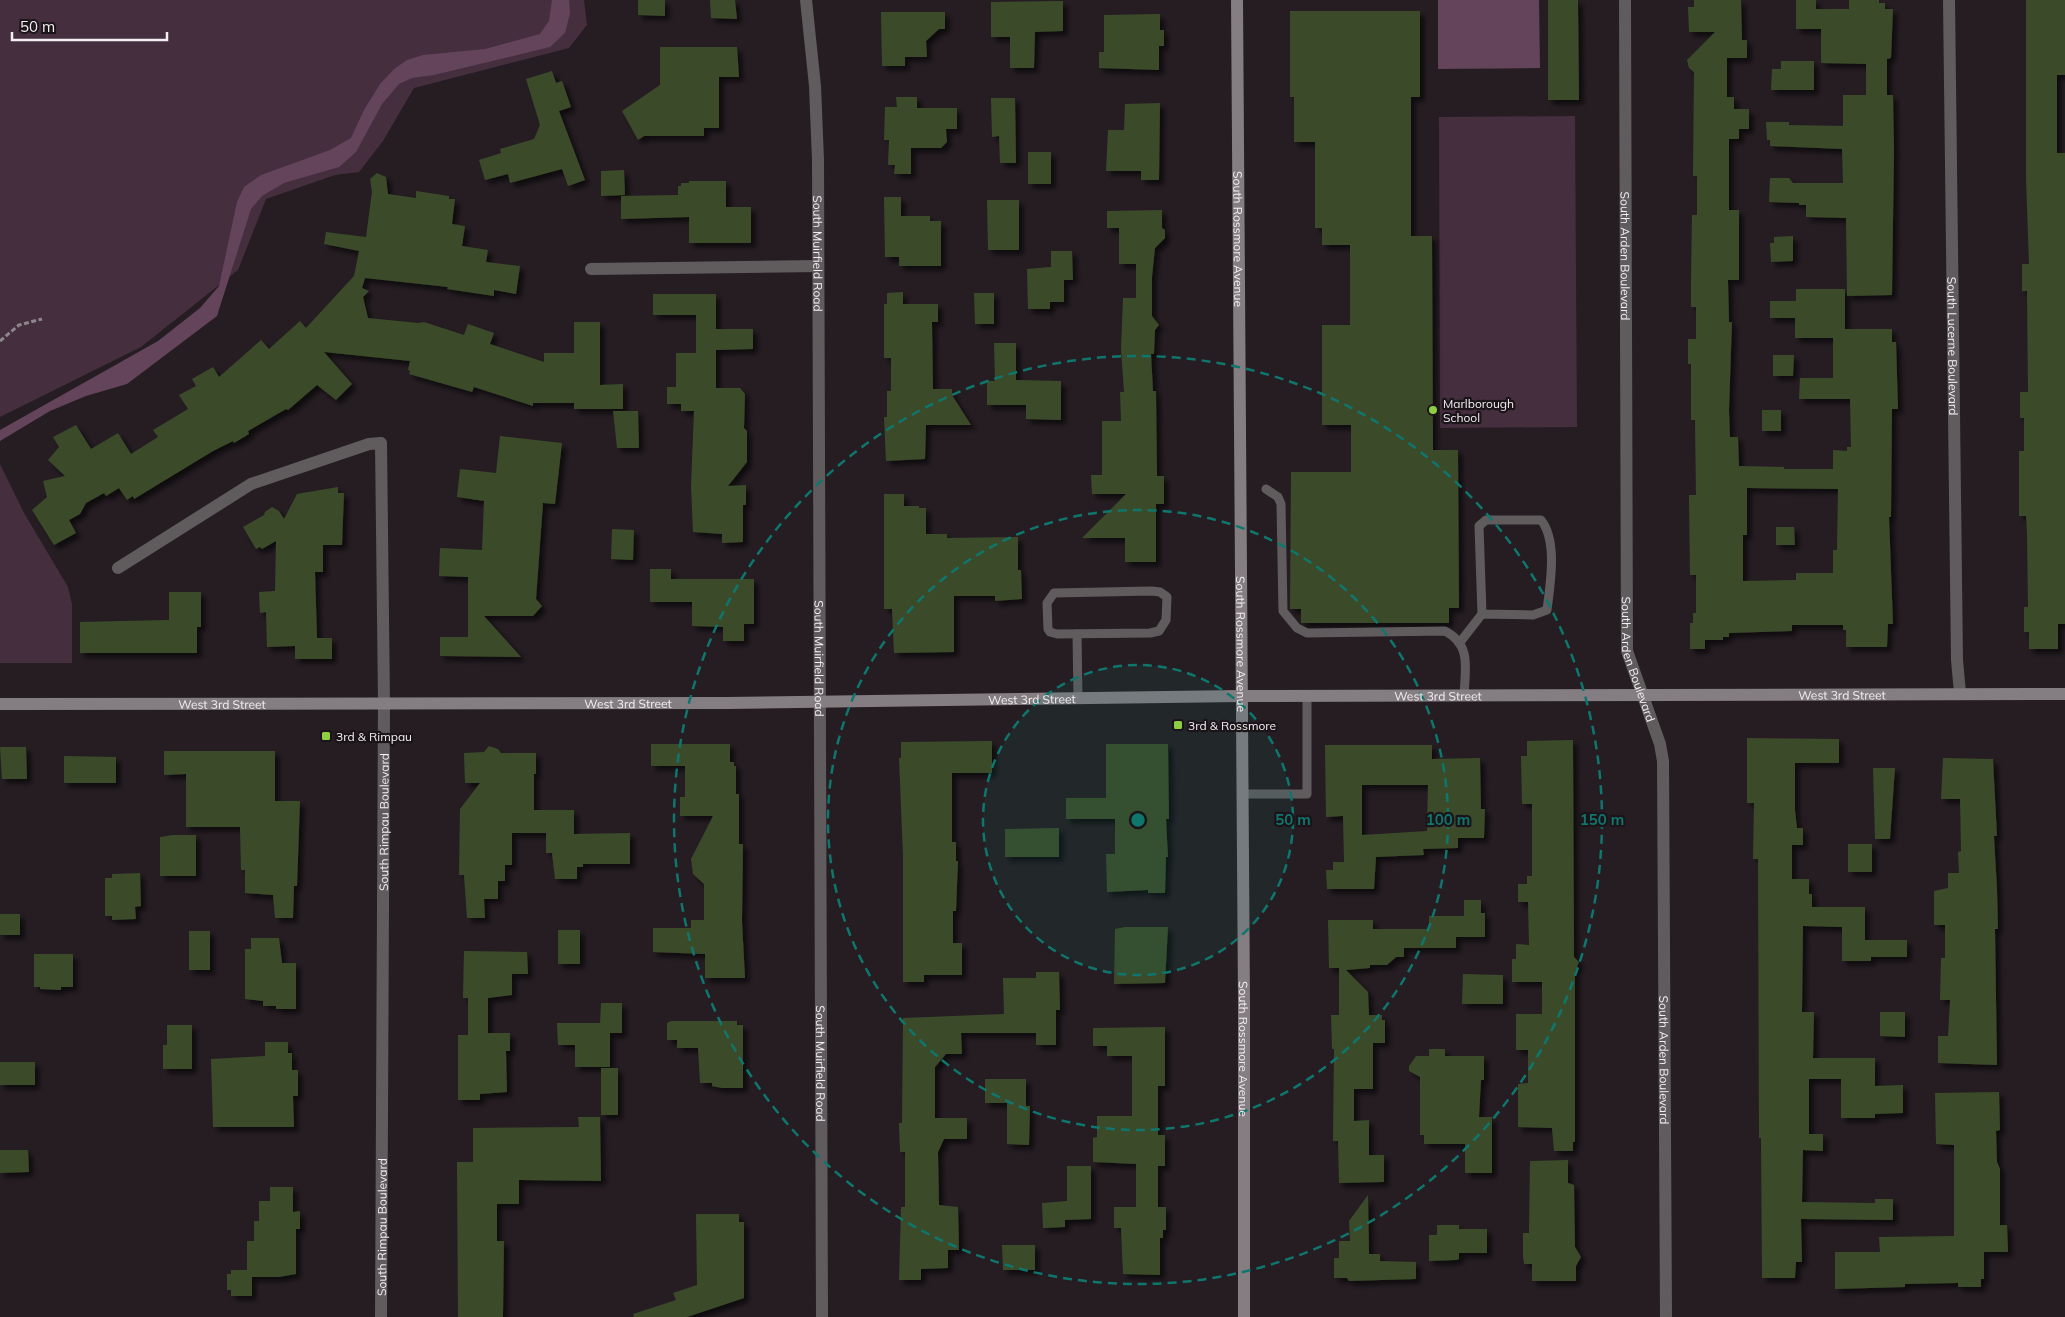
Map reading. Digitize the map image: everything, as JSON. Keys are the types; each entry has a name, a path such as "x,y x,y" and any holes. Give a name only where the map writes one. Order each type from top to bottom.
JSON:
{"main road":[{"name":"South Rossmore Avenue","path":"1237,0 1244,1317"},
{"name":"West 3rd Street","path":"0,704 819,702 1241,696 2065,694"}],"street":[{"name":"South Muirfield Road","path":"806,0 815,104 818,266 822,1317"},
{"name":"South Arden Boulevard","path":"1625,0 1627,651 1660,744 1663,761 1666,1317"},
{"name":"South Lucerne Boulevard","path":"1949,0 1957,660 1960,693"},
{"path":"591,269 818,266"},
{"name":"South Rimpau Boulevard","path":"118,568 251,484 369,444 381,442 384,702 381,1317"}],"lane":[{"path":"1266,489 1278,498 1281,504 1283,611 1297,628 1307,633 1445,631 1461,641 1465,653 1464,696"},
{"path":"1461,641 1482,614 1479,526 1486,520 1541,520 1548,529 1551,567 1547,610 1533,615 1482,614"},
{"path":"1151,591 1160,592 1167,597 1166,620 1159,631 1150,634 1077,634 1057,634 1050,632 1048,629 1048,603 1054,593 1151,591"},
{"path":"1077,634 1078,699"},
{"path":"1242,794 1307,794 1307,696"}],"path":[{"path":"0,341 19,325 42,319"}],"shaded area":[{"path":"0,0 584,0 587,25 569,48 414,88 383,141 359,172 335,175 266,199 238,270 141,347 0,417"},
{"path":"552,0 569,0 570,13 565,33 550,47 434,75 412,78 399,84 382,104 356,152 339,167 284,183 262,196 251,209 217,316 127,384 86,396 50,411 0,441 0,430 158,341 200,308 219,286 237,202 244,187 261,175 330,150 351,138 364,110 380,84 394,69 407,60 423,55 485,49 540,34 549,21"},
{"path":"1438,0 1539,0 1540,68 1438,69"},
{"path":"1575,116 1577,427 1440,428 1439,117"},
{"path":"0,464 24,513 68,587 72,604 72,663 0,663"}],"building":[{"path":"638,0 665,0 665,16 638,15"},
{"path":"710,0 735,0 737,19 711,18"},
{"path":"1548,0 1578,0 1579,100 1548,100"},
{"path":"1694,0 1741,0 1742,40 1747,40 1747,58 1727,58 1727,97 1734,97 1734,109 1749,109 1749,129 1739,129 1739,139 1729,139 1729,210 1739,210 1739,280 1728,280 1729,322 1732,322 1729,410 1730,437 1738,437 1739,466 1784,467 1784,469 1833,469 1833,450 1847,451 1847,447 1851,447 1850,399 1799,399 1800,378 1833,378 1833,338 1795,338 1795,318 1770,318 1770,301 1796,301 1796,289 1845,289 1845,329 1892,329 1892,342 1896,342 1898,409 1892,409 1891,517 1889,517 1893,624 1888,624 1887,647 1846,647 1846,630 1843,630 1843,625 1792,625 1792,631 1729,633 1729,637 1723,637 1723,640 1705,640 1705,649 1690,649 1690,623 1693,623 1693,613 1696,613 1696,575 1690,575 1689,495 1696,495 1695,420 1691,420 1691,364 1688,364 1688,339 1696,339 1696,307 1691,307 1691,283 1692,215 1697,215 1697,176 1693,176 1694,72 1689,68 1687,60 1715,32 1689,32 1688,7 1694,7","holes":["1747,488 1838,489 1837,550 1833,550 1833,573 1796,573 1796,580 1743,581 1743,535 1747,535"]},
{"path":"1796,0 1816,0 1816,9 1849,9 1849,0 1879,0 1879,3 1885,3 1885,9 1893,9 1891,58 1887,59 1887,95 1893,95 1892,295 1847,296 1846,218 1806,217 1806,205 1769,202 1770,178 1789,178 1793,183 1843,183 1842,149 1770,146 1770,140 1767,140 1766,122 1789,122 1789,125 1843,126 1843,95 1866,95 1866,64 1821,63 1821,29 1796,29"},
{"path":"2026,0 2065,0 2065,75 2057,75 2057,153 2065,153 2065,624 2058,624 2058,649 2029,649 2029,632 2024,632 2024,607 2028,607 2027,532 2026,516 2019,516 2019,451 2024,451 2024,418 2020,418 2020,392 2028,392 2027,291 2022,291 2022,264 2029,264 2026,178"},
{"path":"1063,1 1063,31 1035,32 1034,68 1010,68 1010,37 991,37 991,2"},
{"path":"1290,11 1420,11 1420,97 1411,97 1411,236 1432,236 1433,450 1458,450 1459,608 1449,608 1449,623 1301,623 1301,609 1290,609 1291,472 1351,472 1351,425 1322,425 1322,325 1350,325 1350,245 1322,245 1322,228 1315,228 1315,142 1294,142 1294,97 1290,97"},
{"path":"881,12 945,12 945,29 939,29 926,41 927,57 905,57 905,66 882,66"},
{"path":"1160,14 1160,30 1164,30 1164,46 1159,46 1159,70 1099,68 1099,52 1104,52 1104,15"},
{"path":"660,47 737,47 739,77 719,77 719,128 704,128 704,136 644,136 638,140 622,111 660,85"},
{"path":"1781,61 1814,61 1814,90 1771,90 1772,69 1781,69"},
{"path":"552,71 556,83 562,81 571,107 559,111 585,180 568,186 562,169 510,183 508,174 485,180 479,160 501,153 500,149 534,139 540,125 526,79"},
{"path":"896,97 917,97 917,108 957,108 957,129 946,129 947,142 941,148 911,148 911,174 894,174 895,165 888,165 889,140 884,140 885,107 897,107"},
{"path":"991,98 1015,98 1016,163 1000,163 999,136 992,137"},
{"path":"1160,103 1159,180 1141,180 1141,171 1106,171 1108,130 1124,130 1125,104"},
{"path":"1028,152 1051,152 1051,184 1028,184"},
{"path":"624,170 625,195 601,196 601,171"},
{"path":"377,173 386,177 388,194 416,198 416,191 449,196 449,199 455,199 452,224 465,226 462,246 488,250 486,262 520,266 516,294 494,290 494,296 447,289 448,287 365,278 362,288 369,291 363,297 368,318 424,322 464,335 468,324 494,333 490,344 544,362 544,353 574,353 574,322 600,322 600,385 623,384 623,409 574,409 574,403 533,403 533,406 474,387 472,392 409,374 410,361 324,352 352,384 336,400 317,385 288,410 286,409 248,431 249,434 234,443 233,441 213,451 134,499 133,496 127,500 119,488 106,496 104,493 86,503 80,514 69,520 76,533 54,545 32,510 47,497 43,481 65,476 48,460 59,447 53,437 76,425 91,449 118,433 131,454 158,437 153,430 188,409 179,395 196,386 192,379 213,367 219,377 261,340 269,349 300,321 306,328 354,276 359,251 324,244 326,232 366,237 372,192 370,179"},
{"path":"689,181 726,181 726,207 751,207 751,243 689,243 689,217 621,219 621,196 678,195 678,186 681,186 681,183 689,183"},
{"path":"884,197 901,197 901,216 930,216 930,221 941,221 941,266 899,266 899,257 885,257"},
{"path":"987,200 1019,200 1019,250 988,250"},
{"path":"1162,210 1162,228 1165,230 1165,238 1155,248 1152,277 1152,316 1159,325 1155,330 1154,354 1151,354 1153,391 1156,391 1157,476 1164,476 1164,504 1156,504 1156,562 1125,562 1125,538 1082,538 1126,494 1092,494 1091,475 1102,475 1102,421 1121,421 1120,392 1124,392 1121,349 1123,298 1136,298 1136,264 1119,264 1119,228 1107,228 1107,211"},
{"path":"1793,236 1793,261 1771,262 1770,243 1774,243 1774,237"},
{"path":"1051,251 1072,251 1073,280 1064,280 1064,302 1050,302 1050,309 1028,309 1027,269 1051,267"},
{"path":"903,292 903,304 938,304 938,322 932,322 933,389 952,389 952,395 971,425 926,425 925,459 886,461 884,417 887,417 887,391 891,391 891,358 884,358 884,304 887,304 887,293"},
{"path":"974,293 994,293 994,324 975,324"},
{"path":"653,294 716,294 716,329 753,329 753,349 716,350 716,388 740,388 745,394 744,428 747,431 747,462 728,486 746,485 746,505 743,505 743,542 722,543 722,534 693,532 691,486 694,411 681,411 681,404 667,404 667,387 676,387 676,353 696,353 696,315 653,315"},
{"path":"994,343 1016,343 1016,380 1061,381 1061,420 1026,419 1026,405 987,405 987,381 995,381"},
{"path":"1773,355 1794,355 1793,376 1773,376"},
{"path":"1762,410 1781,410 1781,431 1762,431"},
{"path":"613,411 638,411 639,448 617,448"},
{"path":"500,436 562,443 555,504 543,503 536,599 542,606 533,616 484,616 521,657 440,656 440,637 468,637 468,577 439,576 440,548 482,550 484,501 457,497 460,469 496,473"},
{"path":"338,487 338,493 344,493 342,545 323,545 323,572 315,572 317,638 332,638 332,659 295,659 295,646 267,647 266,612 260,613 259,592 275,591 276,541 262,549 260,547 256,549 243,527 264,515 272,507 279,511 284,519 297,494"},
{"path":"884,494 904,494 904,506 926,508 926,534 947,534 947,538 1018,537 1018,570 1021,570 1022,599 995,601 995,596 954,596 954,652 894,653 892,609 884,609"},
{"path":"1776,527 1794,527 1795,545 1776,545"},
{"path":"612,529 634,530 633,560 611,559"},
{"path":"650,569 671,569 671,579 754,579 754,624 744,624 744,641 723,641 723,627 692,626 692,602 650,602"},
{"path":"169,592 201,592 201,627 197,627 197,653 80,653 80,622 169,620"},
{"path":"1747,738 1839,739 1839,763 1795,763 1795,810 1797,828 1803,828 1803,845 1792,845 1792,879 1809,879 1809,894 1812,894 1812,907 1865,907 1865,940 1907,940 1907,957 1871,957 1871,961 1842,961 1842,927 1803,926 1802,1012 1814,1012 1813,1058 1875,1058 1875,1086 1903,1085 1903,1113 1875,1114 1875,1118 1841,1118 1841,1079 1809,1079 1809,1134 1823,1134 1823,1151 1803,1150 1802,1202 1875,1203 1875,1199 1893,1199 1893,1220 1801,1219 1802,1262 1796,1262 1795,1278 1762,1278 1761,1138 1759,1138 1758,859 1753,859 1754,803 1747,803"},
{"path":"1573,740 1574,957 1579,962 1575,972 1575,1142 1573,1142 1573,1151 1554,1151 1552,1128 1518,1127 1518,1084 1528,1083 1528,1050 1516,1050 1516,1014 1542,1014 1542,982 1512,982 1512,959 1516,959 1516,944 1529,945 1528,902 1518,902 1518,884 1527,884 1527,876 1532,876 1532,804 1522,804 1521,756 1527,756 1527,741"},
{"path":"992,741 992,773 952,773 952,842 956,842 956,861 958,861 956,911 953,911 953,943 962,943 962,975 924,975 924,982 903,982 903,856 899,758 901,758 901,742"},
{"path":"651,744 730,744 730,762 734,762 734,766 736,766 736,794 739,794 739,844 743,844 742,921 745,978 705,978 705,954 653,952 653,928 691,928 691,920 704,920 704,884 693,874 691,859 713,816 680,816 680,797 685,797 685,766 651,766"},
{"path":"1106,744 1168,744 1169,819 1166,819 1168,857 1166,857 1165,893 1148,893 1148,890 1107,892 1106,854 1115,854 1115,819 1066,819 1066,798 1106,798"},
{"path":"1325,745 1432,745 1432,759 1480,758 1481,809 1485,809 1484,838 1458,838 1458,848 1423,849 1424,855 1376,857 1374,889 1327,889 1326,870 1333,870 1333,862 1344,862 1343,816 1326,817","holes":["1362,785 1428,785 1427,831 1362,835"]},
{"path":"489,746 498,749 501,753 536,753 534,810 574,810 574,834 630,833 630,864 583,864 583,867 577,867 577,879 555,879 552,853 546,853 546,833 512,833 512,865 505,865 505,881 498,881 498,899 484,899 485,918 467,918 464,875 459,875 460,809 480,783 465,783 464,753 484,752"},
{"path":"0,747 26,747 27,779 2,779"},
{"path":"164,751 275,751 275,801 300,801 297,886 294,886 293,918 275,918 273,895 245,893 245,870 241,870 240,827 186,827 186,774 164,775"},
{"path":"64,756 116,757 116,783 64,783"},
{"path":"1943,758 1993,759 1997,836 1994,836 1998,929 1995,929 1997,1065 1938,1063 1938,1036 1948,1036 1950,1000 1940,1000 1941,958 1945,958 1945,925 1934,925 1934,891 1948,888 1948,873 1959,873 1958,852 1961,851 1960,799 1941,799"},
{"path":"1873,768 1895,768 1890,839 1875,839"},
{"path":"1059,828 1059,857 1005,857 1005,829"},
{"path":"196,835 196,876 160,876 160,837"},
{"path":"1848,844 1872,844 1872,872 1848,872"},
{"path":"140,873 141,906 135,907 136,919 112,920 112,916 105,916 105,878 112,878 112,874"},
{"path":"1464,900 1481,900 1481,913 1485,913 1485,937 1456,937 1456,948 1404,948 1404,957 1396,957 1387,965 1370,965 1370,968 1346,970 1368,992 1369,1015 1382,1015 1382,1020 1385,1020 1385,1043 1373,1043 1373,1089 1354,1089 1354,1121 1369,1120 1369,1155 1384,1155 1384,1182 1339,1183 1338,1141 1333,1141 1334,1049 1332,1049 1331,1015 1339,1015 1339,968 1329,968 1328,920 1373,920 1373,929 1429,929 1429,916 1464,916"},
{"path":"0,914 20,914 20,935 0,935"},
{"path":"1125,927 1168,927 1165,983 1114,984 1115,929"},
{"path":"558,930 580,930 580,964 558,964"},
{"path":"189,931 210,931 210,970 189,970"},
{"path":"251,938 279,938 282,963 296,963 296,1009 276,1009 276,1006 263,1006 263,1001 245,999 245,949 251,949"},
{"path":"464,951 527,952 528,974 512,974 512,995 488,998 488,1033 510,1033 510,1051 506,1051 507,1092 480,1094 480,1100 458,1100 458,1035 468,1035 468,998 463,998"},
{"path":"34,954 73,954 73,987 61,987 61,990 34,987"},
{"path":"1036,972 1059,972 1060,1010 1056,1010 1056,1045 1036,1045 1036,1033 961,1033 962,1054 946,1054 935,1067 935,1118 967,1118 967,1139 944,1139 938,1152 939,1205 958,1207 959,1250 948,1250 948,1268 921,1269 921,1280 899,1280 901,1207 905,1207 905,1152 900,1152 899,1123 902,1123 903,1018 1004,1014 1003,978 1036,978"},
{"path":"1463,974 1503,975 1503,1004 1462,1004"},
{"path":"601,1003 622,1003 622,1033 610,1033 610,1067 575,1067 575,1045 558,1045 557,1023 600,1023"},
{"path":"1880,1012 1905,1012 1905,1037 1880,1036"},
{"path":"671,1021 737,1021 737,1025 743,1025 743,1088 722,1088 712,1086 712,1083 700,1083 698,1048 677,1048 677,1040 667,1040 667,1023"},
{"path":"167,1025 192,1025 192,1069 163,1069 163,1045 167,1045"},
{"path":"1165,1027 1165,1086 1158,1086 1158,1135 1165,1135 1165,1166 1158,1166 1158,1207 1166,1207 1166,1230 1163,1230 1163,1238 1160,1238 1160,1275 1123,1274 1121,1228 1114,1228 1114,1207 1136,1207 1136,1164 1093,1162 1093,1138 1097,1137 1097,1116 1132,1116 1132,1056 1107,1056 1107,1046 1093,1046 1093,1028"},
{"path":"265,1042 288,1042 288,1053 292,1053 292,1070 298,1070 298,1096 293,1096 294,1127 213,1127 211,1059 265,1056"},
{"path":"1429,1049 1445,1049 1445,1056 1484,1056 1484,1080 1481,1080 1479,1117 1492,1117 1492,1173 1465,1173 1465,1144 1424,1144 1424,1135 1420,1135 1420,1077 1409,1071 1409,1066 1416,1056 1429,1056"},
{"path":"0,1062 35,1062 35,1085 0,1085"},
{"path":"601,1068 618,1068 618,1115 601,1115"},
{"path":"985,1079 1026,1079 1026,1106 1030,1106 1029,1145 1007,1144 1007,1103 985,1103"},
{"path":"1999,1092 2000,1130 1996,1131 1997,1162 2000,1169 2000,1225 2007,1225 2008,1252 1984,1252 1984,1279 1981,1279 1981,1287 1958,1287 1958,1283 1905,1284 1905,1287 1835,1289 1835,1252 1880,1252 1879,1237 1954,1236 1954,1145 1936,1144 1935,1093"},
{"path":"578,1117 600,1117 601,1181 519,1180 519,1204 497,1204 497,1241 504,1241 503,1317 458,1317 457,1162 473,1162 473,1128 579,1127"},
{"path":"0,1150 28,1150 29,1172 0,1173"},
{"path":"1568,1160 1568,1183 1574,1185 1575,1247 1581,1257 1576,1266 1576,1281 1532,1281 1532,1264 1524,1264 1523,1256 1523,1233 1529,1233 1530,1161"},
{"path":"1067,1166 1091,1166 1091,1219 1065,1220 1065,1227 1043,1228 1042,1203 1067,1201"},
{"path":"270,1187 293,1187 293,1212 300,1211 300,1229 296,1229 296,1274 279,1277 252,1277 252,1296 231,1296 231,1290 227,1290 227,1274 231,1274 231,1270 247,1270 247,1241 254,1241 254,1221 259,1221 259,1201 270,1201"},
{"path":"1368,1195 1369,1254 1380,1254 1380,1261 1416,1262 1416,1279 1349,1281 1347,1278 1334,1278 1334,1258 1339,1258 1339,1241 1350,1241 1349,1221"},
{"path":"696,1214 739,1214 739,1222 744,1222 744,1298 687,1317 634,1317 633,1314 676,1300 673,1293 697,1285"},
{"path":"1437,1225 1459,1225 1459,1229 1487,1229 1487,1253 1459,1253 1459,1259 1456,1260 1429,1261 1429,1235 1437,1235"},
{"path":"1002,1245 1035,1245 1035,1270 1003,1270"}],"place":[{"name":"Marlborough School","path":"1433,410"},
{"name":"3rd & Rossmore","path":"1178,725"},
{"name":"3rd & Rimpau","path":"326,736"}]}
